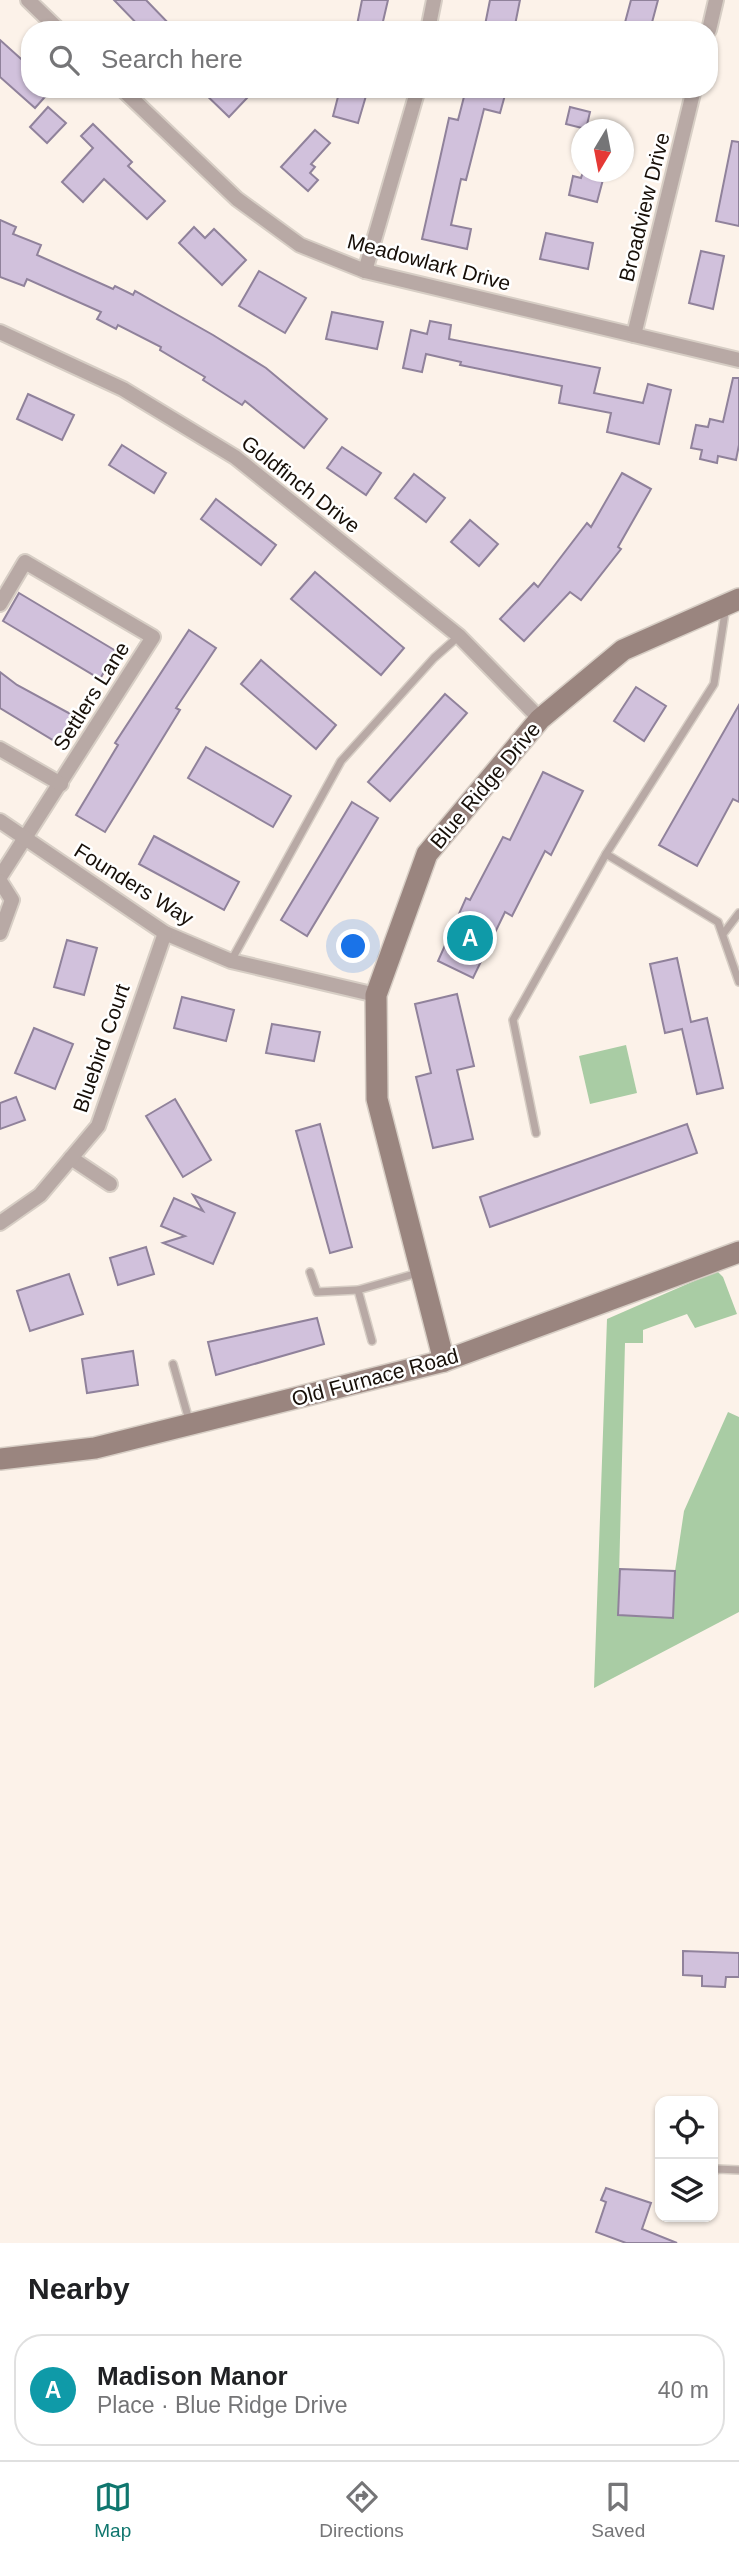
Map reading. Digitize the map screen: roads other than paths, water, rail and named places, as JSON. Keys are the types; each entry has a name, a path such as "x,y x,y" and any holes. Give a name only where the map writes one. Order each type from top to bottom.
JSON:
{"street":[{"path":"28,0 50,21"},
{"path":"430,21 434,0"},
{"path":"711,21 716,0"},
{"name":"Meadowlark Drive","path":"132,98 247,206 300,245 365,271 739,360"},
{"path":"365,271 415,98"},
{"name":"Broadview Drive","path":"634,335 692,98"},
{"name":"Goldfinch Drive","path":"0,332 123,389 235,457 459,636 540,719"},
{"name":"Settlers Lane","path":"0,604 24,562 153,637 0,879"},
{"name":"Blue Ridge Drive","path":"444,1361 376,1099 376,995 426,853 540,719 623,650 732,603"},
{"path":"0,749 61,784"},
{"name":"Founders Way","path":"0,821 28,837 92,886 165,933 231,961 376,995"},
{"path":"0,879 12,901 0,933"},
{"name":"Bluebird Court","path":"0,1223 40,1195 98,1126 148,974 165,933"},
{"path":"71,1158 110,1184"},
{"name":"Old Furnace Road","path":"0,1459 95,1448 444,1361 739,1252"}],"lane":[{"path":"536,1133 513,1020 606,854 715,684 732,603"},
{"path":"231,961 341,761 434,658 459,636"},
{"path":"606,854 719,922 739,982"},
{"path":"723,934 739,913"},
{"path":"310,1272 317,1292 358,1290 419,1273"},
{"path":"358,1290 372,1341"},
{"path":"173,1364 190,1424"},
{"path":"718,2169 739,2170"}],"place":[{"name":"Madison Manor","path":"470,938"}]}
